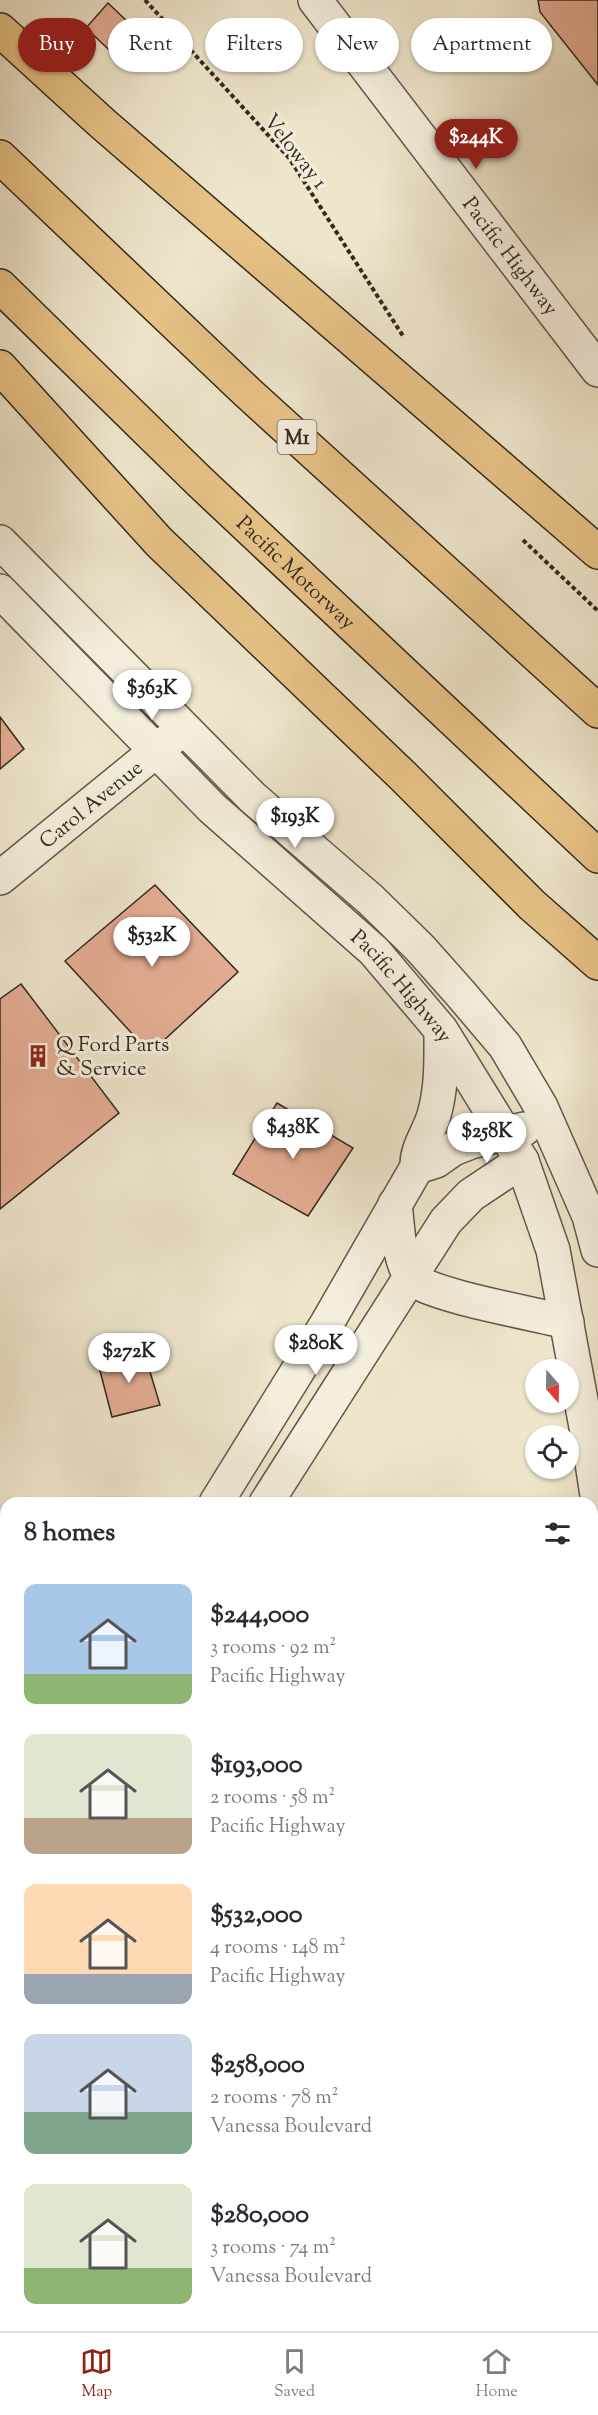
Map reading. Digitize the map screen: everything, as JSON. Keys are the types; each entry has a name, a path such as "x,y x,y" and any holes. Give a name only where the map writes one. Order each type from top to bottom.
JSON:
{"highway":[{"path":"0,30 102,123 598,552"},
{"name":"M1","path":"0,157 247,392 598,711"},
{"name":"Pacific Motorway","path":"0,286 199,481 598,856"},
{"path":"0,367 159,542 403,776 532,905 598,963"}],"street":[{"name":"Pacific Highway","path":"315,0 598,370"},
{"name":"Pacific Highway","path":"0,542 182,729 252,797 371,900 420,948 505,1046 549,1125 589,1216 597,1243"},
{"name":"Pacific Highway","path":"0,591 220,816 374,951 441,1030 522,1161 553,1250 597,1497"},
{"name":"Carol Avenue","path":"0,878 182,729"},
{"path":"223,1497 417,1167 417,1155 434,1117 442,1084 441,1030"},
{"path":"417,1167 436,1161 453,1149 504,1132 549,1125"},
{"path":"270,1497 446,1221 471,1195 522,1161"},
{"path":"395,1204 404,1260 411,1278 424,1287 449,1295 567,1322"},
{"path":"343,1294 356,1360"}],"path":[{"name":"Veloway 1","path":"145,0 289,158 403,336"},
{"path":"523,540 598,611"}],"building":[{"path":"538,0 598,0 598,85 552,27 552,18 545,18 540,12"},
{"path":"108,3 124,18 108,18 108,49 96,38 95,18"},
{"path":"0,717 24,749 0,769"},
{"path":"155,885 238,972 150,1053 65,961"},
{"name":"Q Ford Parts & Service","path":"21,984 119,1113 0,1209 0,999"},
{"path":"277,1103 353,1148 308,1216 233,1174"},
{"path":"144,1352 160,1405 112,1417 98,1363"}],"place":[{"name":"Q Ford Parts & Service","path":"38,1056"}]}
